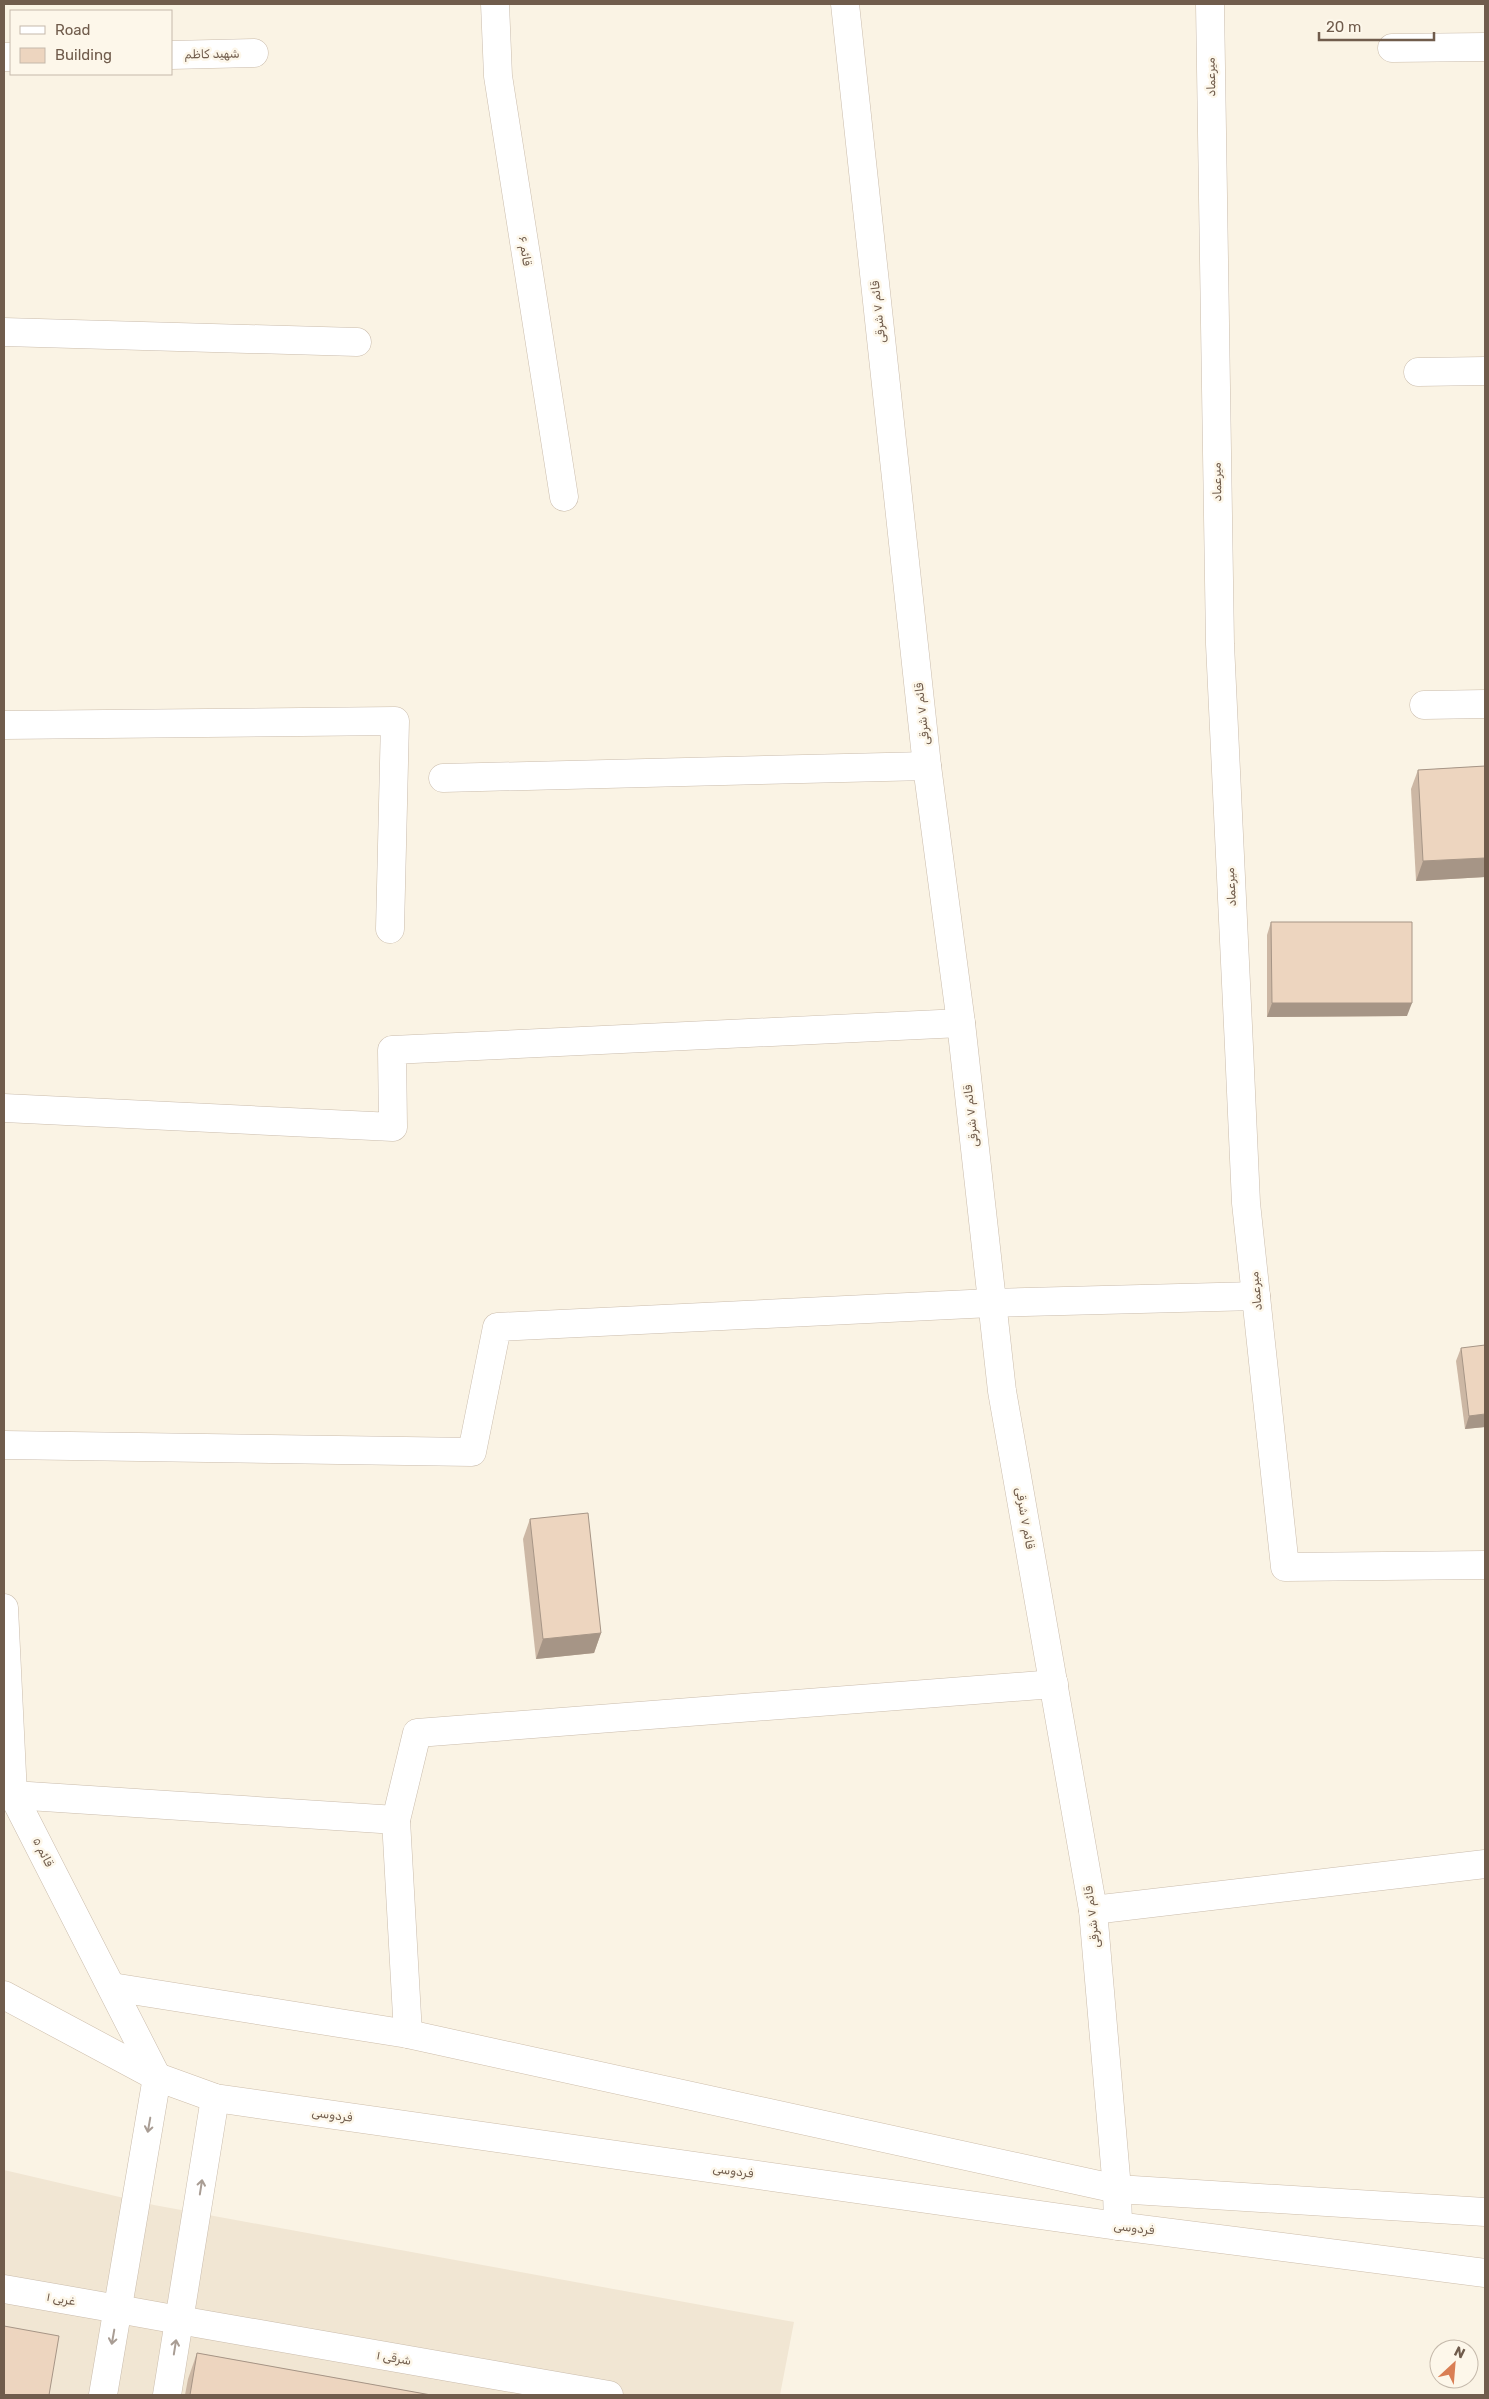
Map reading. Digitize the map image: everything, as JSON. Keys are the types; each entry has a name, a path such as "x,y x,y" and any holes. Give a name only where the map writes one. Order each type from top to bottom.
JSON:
{"street":[{"name":"قائم ۶","path":"495,4 498,76 564,497"},
{"name":"قائم ۷ شرقی","path":"845,4 927,766 961,1023 1002,1391 1093,1910 1117,2189 1118,2226"},
{"name":"میرعماد","path":"1210,4 1220,644 1246,1203 1285,1567 1485,1565"},
{"path":"1392,48 1485,47"},
{"name":"شهید کاظم","path":"172,55 254,53"},
{"path":"4,332 357,342"},
{"path":"1418,372 1485,370"},
{"path":"1424,704 1485,704"},
{"path":"4,725 395,722 390,929"},
{"path":"443,778 927,766"},
{"path":"4,1108 393,1127 392,1050 961,1023"},
{"path":"4,1445 472,1452 498,1326 991,1303 1256,1296"},
{"name":"قائم ۵","path":"4,1608 13,1795 157,2077"},
{"path":"408,2034 396,1820 417,1733 1054,1684"},
{"path":"13,1795 396,1820"},
{"path":"1093,1910 1485,1864"},
{"path":"112,1987 408,2034 1117,2189 1485,2212"},
{"name":"فردوسی","path":"4,1995 157,2077 215,2098 1118,2226 1485,2273"},
{"path":"104,2395 157,2077"},
{"path":"167,2395 215,2098"},
{"name":"۱ غربی","path":"4,2289 179,2320"},
{"name":"۱ شرقی","path":"179,2320 610,2395"}],"shaded area":[{"path":"4,2170 154,2205 794,2322 780,2395 4,2395"}],"building":[{"path":"1485,766 1485,858 1423,861 1418,770"},
{"path":"1271,922 1412,922 1412,1003 1272,1003"},
{"path":"1485,1345 1485,1414 1469,1416 1461,1348"},
{"path":"588,1513 601,1633 543,1639 530,1519"},
{"path":"4,2326 59,2336 49,2395 4,2395"},
{"path":"197,2353 431,2395 190,2395"}]}
